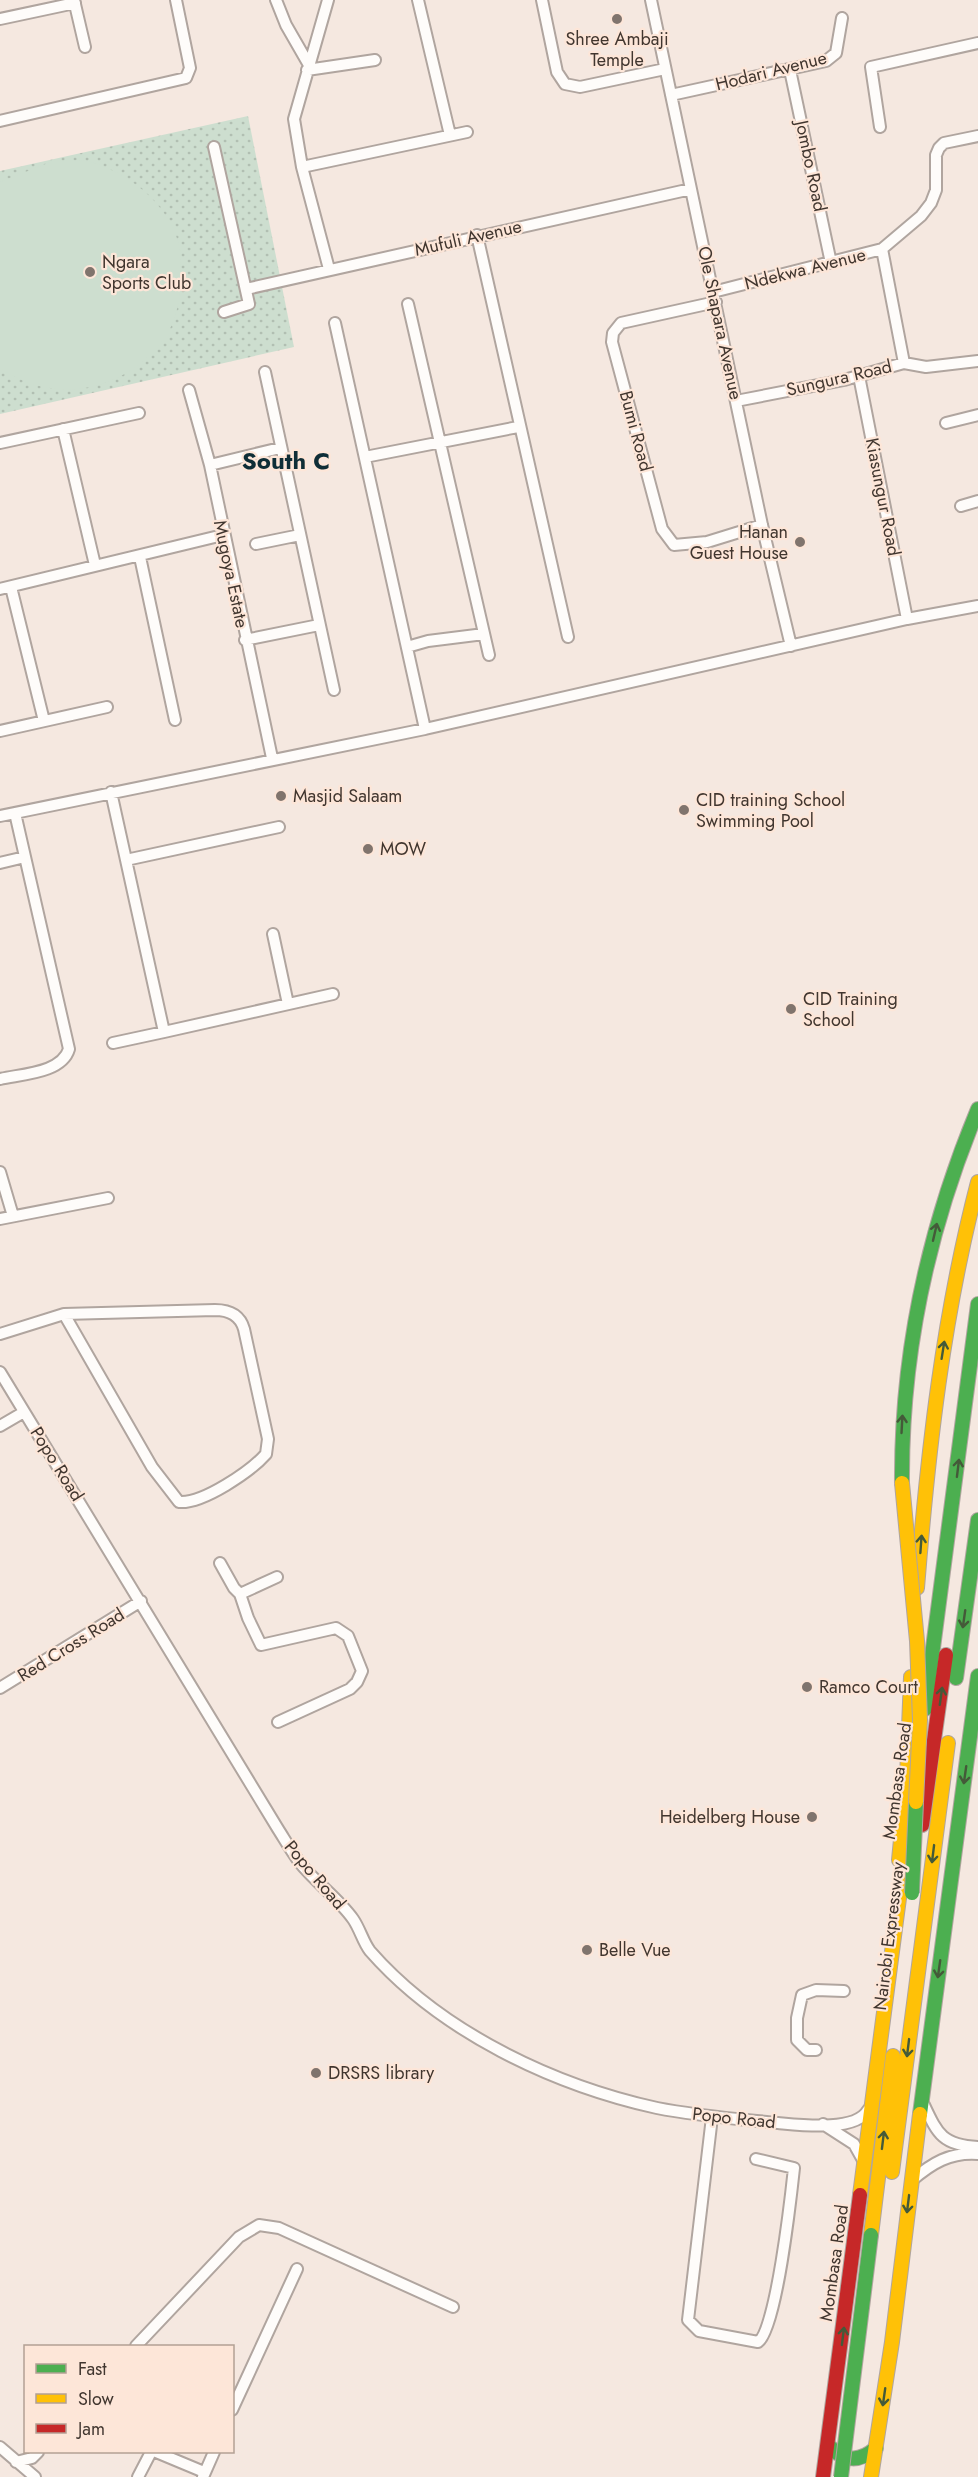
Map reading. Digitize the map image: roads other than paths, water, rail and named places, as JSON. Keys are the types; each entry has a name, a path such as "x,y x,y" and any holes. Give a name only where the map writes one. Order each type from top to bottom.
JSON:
{"highway":[{"path":"912,1893 920,1719 916,1641 902,1483 904,1394 916,1318 943,1200 978,1109"},
{"path":"897,1916 926,1463 958,1261 978,1182"},
{"name":"Mombasa Road","path":"823,2477 978,1304"},
{"name":"Nairobi Expressway","path":"841,2477 912,1893 937,1727 978,1401"},
{"name":"Nairobi Expressway","path":"854,2477 978,1520"},
{"path":"871,2477 892,2342 921,2099 978,1676"},
{"path":"828,2445 836,2454 850,2459 863,2458 876,2448"}],"street":[{"path":"0,121 186,78 190,68 176,0"},
{"path":"276,0 308,68"},
{"path":"328,0 294,119 302,167 329,269"},
{"path":"418,0 450,135"},
{"path":"542,0 557,72 565,84 580,87 665,69"},
{"name":"Ole Shapara Avenue","path":"651,0 762,525 791,646"},
{"path":"0,20 74,2 85,47"},
{"name":"Hodari Avenue","path":"671,95 832,58 836,53 842,18"},
{"path":"880,127 871,68 978,43"},
{"path":"308,68 375,60"},
{"name":"Jombo Road","path":"790,69 831,263"},
{"path":"302,167 467,132"},
{"name":"Ndekwa Avenue","path":"715,297 882,249 921,216 932,203 936,190 936,155 939,148 944,143 978,136"},
{"path":"214,147 249,304 224,312"},
{"name":"Mufuli Avenue","path":"246,289 477,235 691,189"},
{"path":"477,235 518,427 568,637"},
{"path":"882,249 904,363"},
{"name":"Bumi Road","path":"715,297 621,323 613,333 612,342 662,529 667,538 674,545 698,543 762,525"},
{"path":"408,304 439,442 475,583 489,655"},
{"path":"335,323 425,729"},
{"name":"Sungura Road","path":"736,400 859,376 904,363 926,367 978,361"},
{"path":"265,372 334,690"},
{"name":"Kiasungur Road","path":"859,376 906,619"},
{"name":"Mugoya Estate","path":"189,390 210,465 245,640 272,758"},
{"path":"0,443 139,412"},
{"path":"946,423 978,416"},
{"path":"365,456 518,427"},
{"path":"63,429 95,566"},
{"path":"210,465 280,448"},
{"path":"961,506 978,501"},
{"path":"256,544 300,535"},
{"path":"44,721 6,588 223,536"},
{"path":"140,556 175,720"},
{"path":"0,816 272,758 425,729 906,619 977,608"},
{"path":"245,640 319,625"},
{"path":"407,647 484,634"},
{"path":"0,731 107,707"},
{"path":"111,792 164,1032"},
{"path":"0,1079 54,1066 67,1057 69,1049 15,813"},
{"path":"126,860 279,827"},
{"path":"0,862 25,857"},
{"path":"273,934 288,1004"},
{"path":"113,1042 333,994"},
{"path":"0,1172 13,1216"},
{"path":"0,1219 108,1198"},
{"path":"0,1334 64,1314 224,1310 235,1315 243,1324 268,1439 266,1454 245,1473 213,1491 193,1500 179,1502 152,1467 64,1314"},
{"name":"Popo Road","path":"0,1372 141,1601 243,1775 278,1829 301,1863 355,1921 368,1948 423,2000 468,2031 565,2080 656,2108 712,2117 811,2126 859,2120 869,2108 875,2084"},
{"path":"0,1426 24,1412"},
{"path":"220,1563 240,1594 261,1645 336,1628 348,1636 360,1661 362,1671 357,1682 350,1689 278,1722"},
{"path":"240,1594 277,1577"},
{"name":"Red Cross Road","path":"0,1688 141,1601"},
{"path":"816,2050 807,2050 797,2040 797,2018 802,1995 816,1990 844,1991"},
{"path":"921,2099 942,2137 959,2145 978,2147"},
{"path":"712,2117 688,2320 699,2331 758,2342 765,2334 777,2289 794,2168 756,2159"},
{"path":"824,2124 854,2144 863,2161 865,2172"},
{"path":"911,2181 929,2165 950,2155 978,2154"},
{"path":"137,2345 239,2237 259,2225 279,2228 453,2307"},
{"path":"234,2406 297,2269"},
{"path":"0,2447 35,2477"},
{"path":"16,2462 32,2458 36,2453"},
{"path":"138,2477 150,2453"},
{"path":"160,2453 203,2474 212,2453"}],"place":[{"name":"Shree Ambaji Temple","path":"617,19"},
{"name":"Ngara Sports Club","path":"90,272"},
{"name":"Hanan Guest House","path":"800,542"},
{"name":"Masjid Salaam","path":"281,796"},
{"name":"CID training School Swimming Pool","path":"684,810"},
{"name":"MOW","path":"368,849"},
{"name":"CID Training School","path":"791,1009"},
{"name":"Ramco Court","path":"807,1687"},
{"name":"Heidelberg House","path":"812,1817"},
{"name":"Belle Vue","path":"587,1950"},
{"name":"DRSRS library","path":"316,2073"}],"district":[{"name":"South C","path":"286,461"}]}
